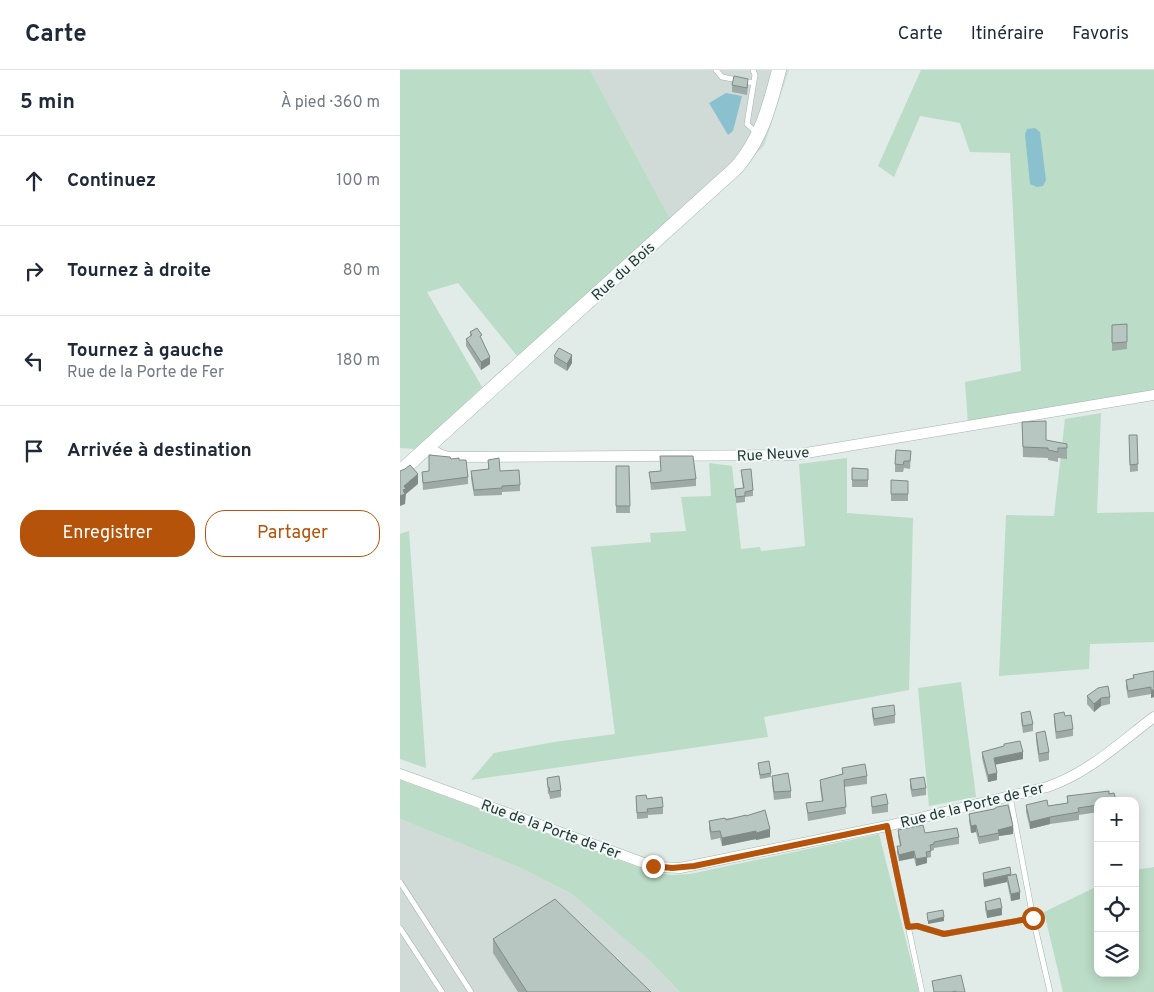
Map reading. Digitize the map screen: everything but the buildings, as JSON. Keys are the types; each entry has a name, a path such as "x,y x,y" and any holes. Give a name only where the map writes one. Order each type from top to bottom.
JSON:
{"street":[{"name":"Rue du Bois","path":"429,447 727,178 747,154 759,135 779,70"},
{"name":"Rue Neuve","path":"429,447 439,454 448,457 785,456 1154,395"},
{"path":"400,472 429,447"},
{"name":"Rue de la Porte de Fer","path":"400,774 626,856 659,867 680,868 887,826 1048,787 1067,779 1104,755 1154,717"}],"lane":[{"path":"716,70 722,77 754,83"},
{"path":"753,70 755,75 747,124 759,135"},
{"path":"1010,796 1033,918 1050,992"},
{"path":"887,826 922,992"},
{"path":"400,882 471,992"},
{"path":"908,927 917,926 944,934 1033,918"},
{"path":"400,928 442,992"}],"shaded area":[{"path":"590,70 789,70 764,146 676,230"},
{"path":"400,819 521,868 572,894 648,959 680,992 400,992"}],"green space":[{"path":"400,70 590,70 676,230 517,356 458,283 427,292 482,387 416,449 400,448"},
{"path":"921,70 1154,70 1154,395 968,424 965,382 1021,371 1010,153 970,152 960,123 920,116 894,177 878,166"},
{"path":"1101,413 1097,513 1154,512 1154,642 1090,644 1089,669 999,676 1006,515 1054,516 1065,419"},
{"path":"847,458 847,513 913,518 909,690 764,717 768,737 471,780 494,753 554,742 615,734 591,547 651,542 650,533 686,531 681,497 711,496 709,463 732,466 741,549 760,547 761,551 805,546 799,464"},
{"path":"409,531 426,768 400,759 400,534"},
{"path":"961,682 976,797 929,806 918,688"},
{"path":"400,780 654,873 690,874 879,834 919,992 680,992 648,959 572,894 521,868 400,819"},
{"path":"1154,867 1154,992 1063,992 1044,912 1094,888 1094,977 1139,977 1139,869"}],"water":[{"path":"726,93 742,96 733,131 728,135 709,103"},
{"path":"1035,128 1040,132 1046,180 1043,186 1037,187 1030,184 1025,134 1027,129"}],"route":[{"path":"653,866 680,868 694,866 887,826 908,927 917,926 944,934 1033,918"}]}
